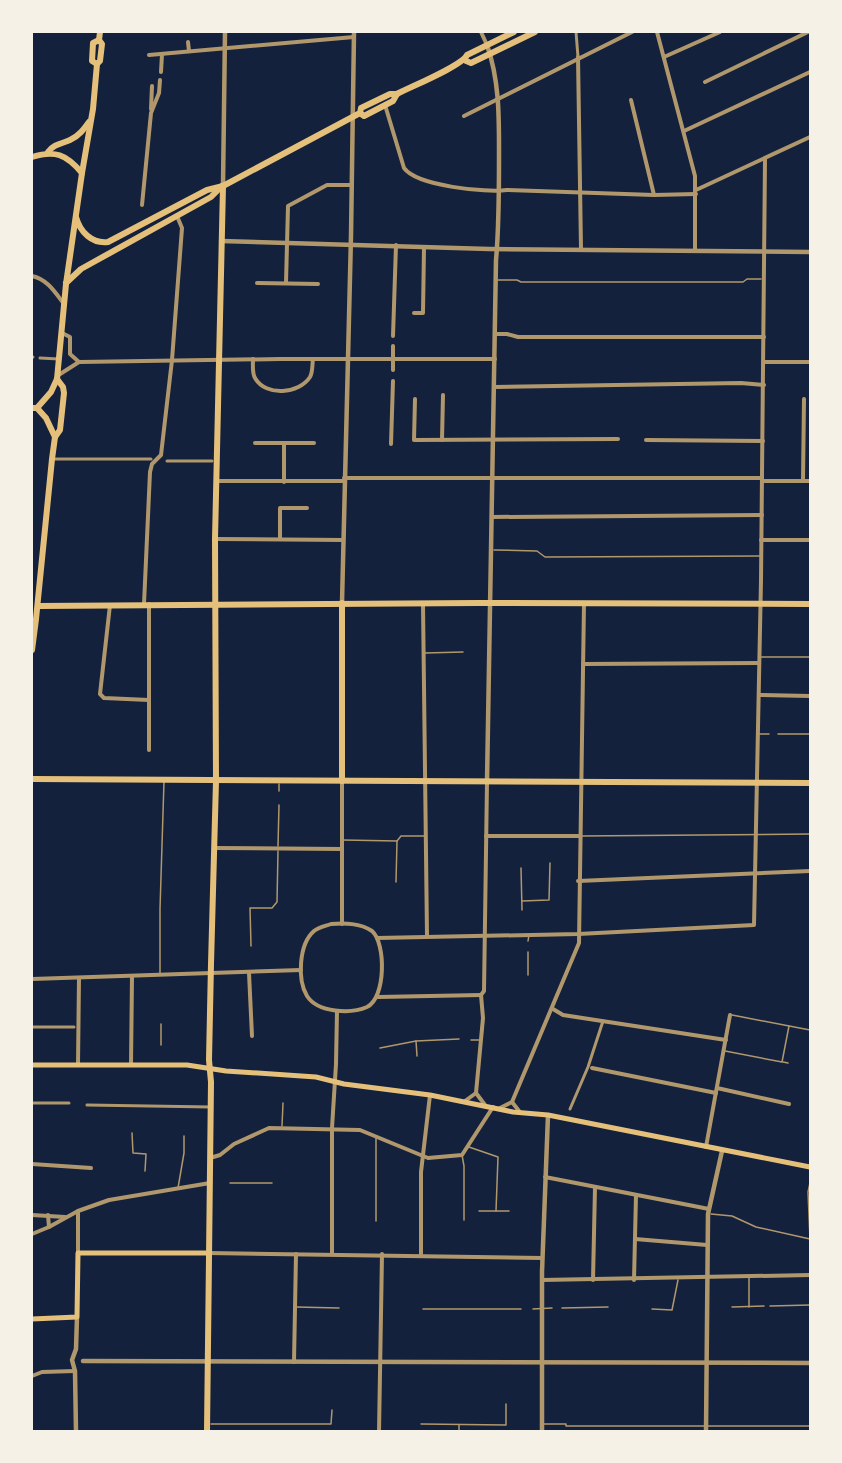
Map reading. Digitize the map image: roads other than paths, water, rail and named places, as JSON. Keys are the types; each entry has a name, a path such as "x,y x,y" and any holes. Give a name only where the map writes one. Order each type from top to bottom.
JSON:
{"main road":[{"path":"55,437 46,418 34,408 51,392 57,377 66,284 97,64 92,61 93,43 101,42 100,32"},
{"path":"360,113 361,108 390,94 397,94 514,32"},
{"path":"464,60 471,63 535,32"},
{"path":"66,284 81,269 211,197 223,186 352,116 360,113 364,116 393,101 397,94"},
{"path":"48,152 52,146 71,140 78,135 91,119"},
{"path":"32,157 48,152 65,157 82,173"},
{"path":"76,217 82,230 88,236 106,243 207,190 223,186"},
{"path":"207,1428 211,1107 210,974 216,781 214,605 223,186"},
{"path":"32,650 52,459 55,437 60,430 64,393 57,377"},
{"path":"35,606 342,603 810,604"},
{"path":"342,603 342,781"},
{"path":"32,779 149,777 165,780 216,781 810,783"},
{"path":"32,1065 78,1069 161,1063 316,1077 344,1084 465,1101 513,1112 548,1115 810,1167"},
{"path":"32,1319 77,1317 78,1253 208,1253"}],"street":[{"path":"223,186 225,32"},
{"path":"481,32 495,72 498,98 499,191 486,934 476,1093 485,1105"},
{"path":"576,32 579,57 581,249"},
{"path":"464,116 632,32"},
{"path":"657,32 695,176 695,252"},
{"path":"663,55 720,32"},
{"path":"705,82 808,32"},
{"path":"149,55 225,49 354,33 342,603"},
{"path":"188,42 189,51"},
{"path":"161,72 162,54"},
{"path":"684,131 810,72"},
{"path":"151,113 159,93 160,80"},
{"path":"142,205 153,87"},
{"path":"631,100 654,195"},
{"path":"385,105 406,172 457,188 654,195 696,192 810,137"},
{"path":"377,938 486,934 578,934 754,925 764,386 765,159"},
{"path":"286,284 288,206 327,185 352,185"},
{"path":"149,750 147,604 150,472 152,464 161,455 172,360 182,228 177,216"},
{"path":"221,241 497,249 810,252"},
{"path":"393,336 396,245"},
{"path":"414,313 423,313 424,246"},
{"path":"32,276 41,278 64,304"},
{"path":"257,283 318,284"},
{"path":"61,333 70,337 70,354 80,362"},
{"path":"495,334 518,337 764,337"},
{"path":"393,346 393,370"},
{"path":"40,358 59,359"},
{"path":"253,359 254,376 258,381 269,389 283,391 298,387 309,378 313,358"},
{"path":"57,377 80,362 313,358 495,359"},
{"path":"764,362 810,362"},
{"path":"391,444 393,381"},
{"path":"494,387 741,383 764,386"},
{"path":"442,440 443,395"},
{"path":"415,399 414,441 618,439"},
{"path":"802,481 804,399"},
{"path":"646,440 763,441"},
{"path":"284,442 284,482"},
{"path":"255,443 314,443"},
{"path":"52,459 151,459"},
{"path":"167,461 212,461"},
{"path":"216,481 493,478 810,481"},
{"path":"280,539 280,507 307,508"},
{"path":"492,517 762,515"},
{"path":"215,539 343,540"},
{"path":"761,540 810,540"},
{"path":"423,603 427,936"},
{"path":"500,1108 512,1102 576,951 584,603"},
{"path":"110,605 100,694 104,698 149,700"},
{"path":"583,664 759,663"},
{"path":"759,695 810,696"},
{"path":"342,781 342,924"},
{"path":"486,836 579,836"},
{"path":"213,848 342,849"},
{"path":"578,880 810,871"},
{"path":"342,924 362,926 377,938 381,949 378,997 369,1006 359,1010 337,1011 324,1008 312,1002 307,996 302,970 302,955 308,938 316,930 342,924"},
{"path":"32,979 302,970"},
{"path":"249,973 252,1036"},
{"path":"131,1066 132,976"},
{"path":"78,1069 76,1027 79,978"},
{"path":"378,997 481,995"},
{"path":"552,1009 563,1015 726,1040"},
{"path":"332,1254 332,1128 337,1011"},
{"path":"706,1148 730,1015"},
{"path":"570,1109 590,1068 603,1021"},
{"path":"32,1027 76,1027"},
{"path":"590,1068 716,1093"},
{"path":"717,1088 789,1104"},
{"path":"465,1101 476,1093"},
{"path":"421,1254 422,1157 430,1095"},
{"path":"512,1102 519,1111"},
{"path":"32,1103 69,1103"},
{"path":"87,1105 211,1107"},
{"path":"210,1158 220,1155 234,1144 269,1128 360,1130 422,1157 462,1155 469,1148 493,1107"},
{"path":"542,1431 541,1308 548,1115"},
{"path":"706,1429 707,1245 709,1211 722,1151"},
{"path":"32,1164 92,1168"},
{"path":"545,1177 709,1211"},
{"path":"32,1234 78,1211 109,1200 210,1183"},
{"path":"593,1280 595,1187"},
{"path":"634,1280 636,1195"},
{"path":"78,1211 78,1253"},
{"path":"32,1215 66,1217"},
{"path":"48,1215 49,1227"},
{"path":"635,1239 707,1245"},
{"path":"208,1253 542,1257"},
{"path":"294,1362 296,1254"},
{"path":"380,1431 382,1254"},
{"path":"542,1280 810,1275"},
{"path":"76,1431 75,1371 72,1360 76,1349 77,1317"},
{"path":"76,1349 83,1360"},
{"path":"83,1360 810,1363"},
{"path":"75,1371 83,1360"},
{"path":"32,1376 42,1372 75,1371"}],"lane":[{"path":"496,280 743,282 747,279 765,279"},
{"path":"492,550 537,551 545,556 761,556"},
{"path":"424,653 463,652"},
{"path":"759,657 810,657"},
{"path":"758,734 769,734"},
{"path":"777,734 810,734"},
{"path":"160,974 165,780"},
{"path":"279,780 279,791"},
{"path":"250,946 250,908 272,908 277,902 279,805"},
{"path":"579,836 810,834"},
{"path":"396,882 397,841 401,836 427,836"},
{"path":"343,840 397,841"},
{"path":"522,901 549,900 550,863"},
{"path":"521,868 522,910"},
{"path":"528,941 529,934"},
{"path":"528,952 528,975"},
{"path":"730,1015 810,1030"},
{"path":"161,1024 161,1045"},
{"path":"782,1062 789,1026"},
{"path":"380,1048 416,1041 459,1039"},
{"path":"471,1040 481,1040"},
{"path":"416,1041 417,1056"},
{"path":"724,1050 788,1063"},
{"path":"282,1128 283,1103"},
{"path":"132,1133 133,1153 146,1154 145,1171"},
{"path":"178,1188 184,1153 184,1136"},
{"path":"376,1136 376,1221"},
{"path":"469,1148 498,1156 496,1210"},
{"path":"462,1155 464,1220"},
{"path":"230,1183 272,1183"},
{"path":"709,1211 732,1216 756,1227 810,1239 808,1192 810,1183"},
{"path":"479,1210 509,1211"},
{"path":"748,1275 749,1307"},
{"path":"652,1309 672,1310 678,1278"},
{"path":"770,1306 810,1305"},
{"path":"732,1307 764,1306"},
{"path":"295,1307 339,1308"},
{"path":"562,1308 608,1307"},
{"path":"533,1309 552,1308"},
{"path":"423,1309 521,1310"},
{"path":"421,1424 506,1425 506,1404"},
{"path":"207,1428 331,1424 332,1410"},
{"path":"542,1424 706,1429 810,1426"},
{"path":"459,1425 459,1431"}]}
